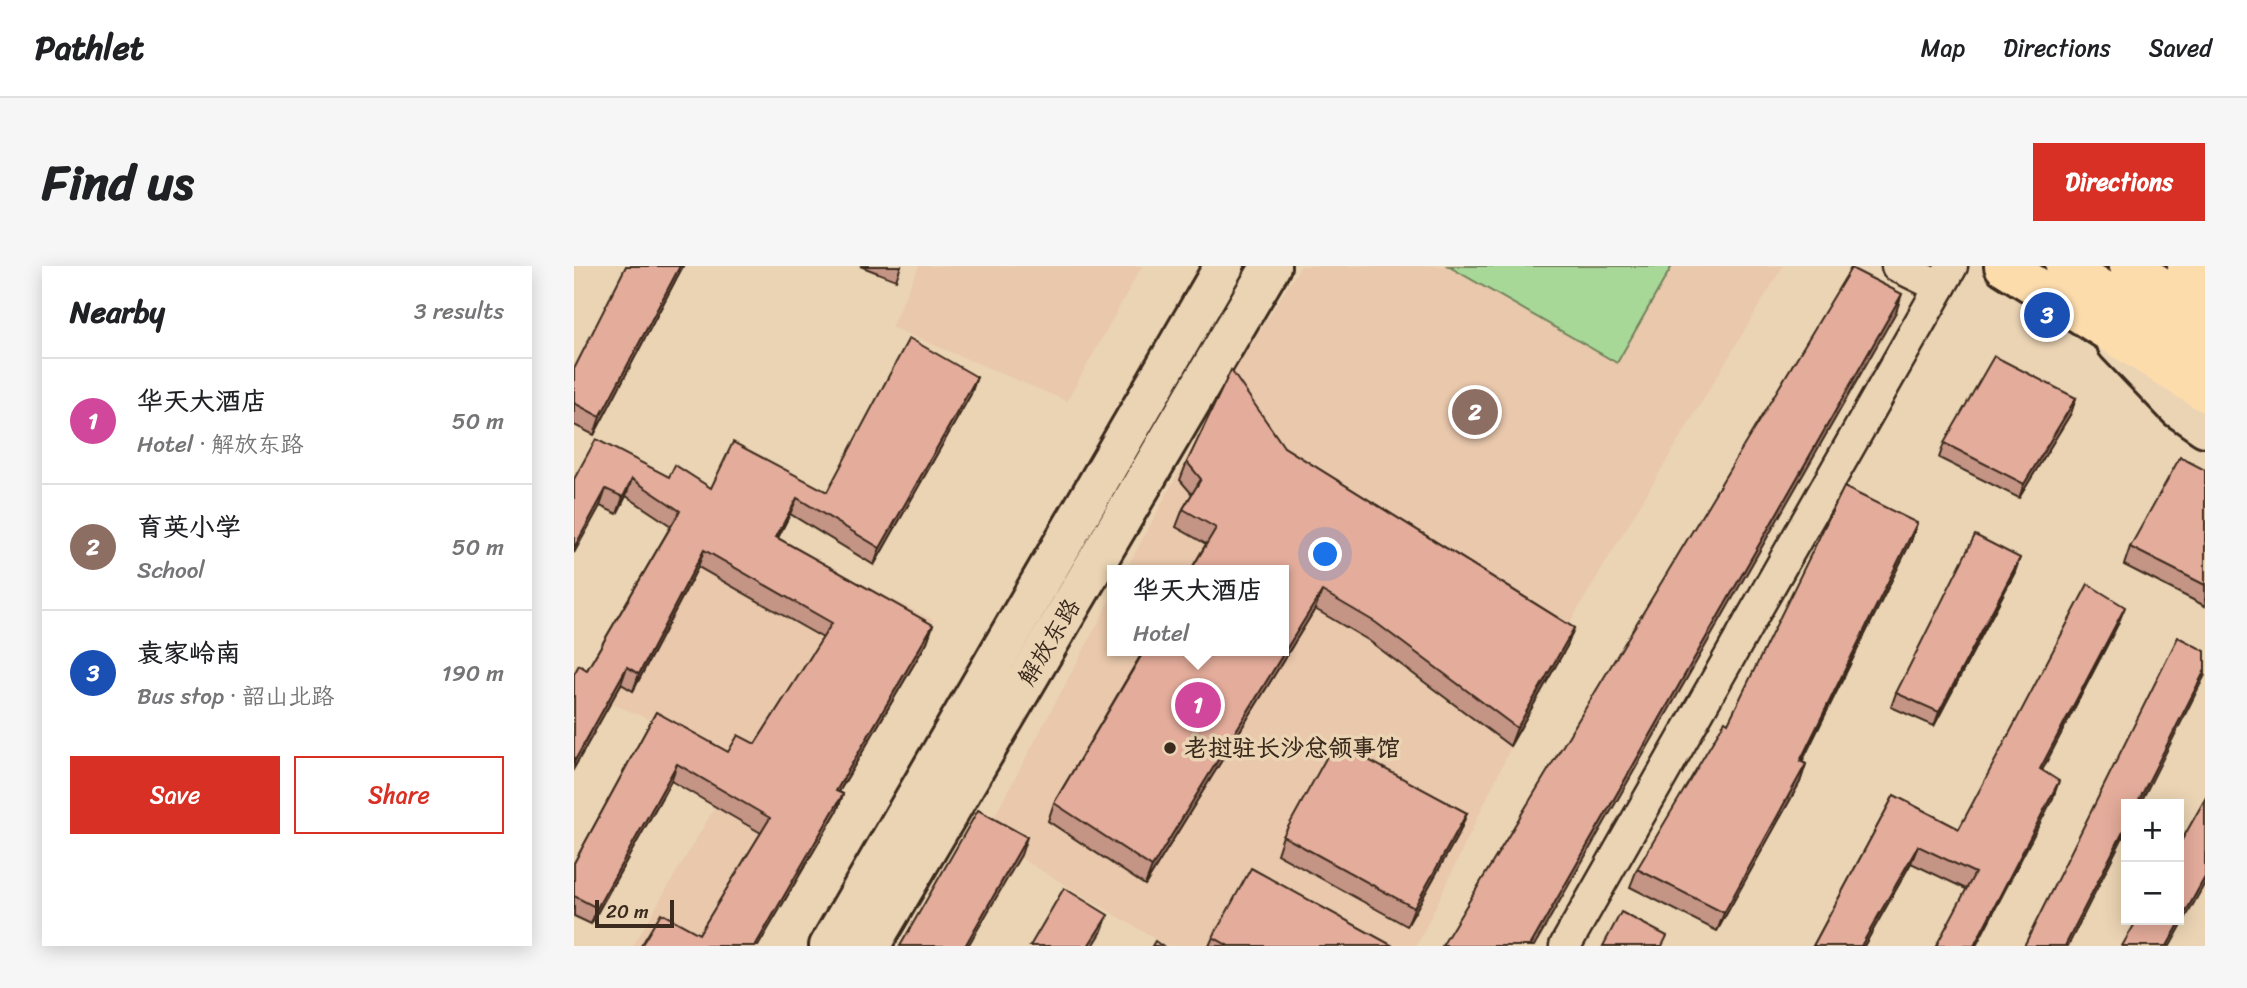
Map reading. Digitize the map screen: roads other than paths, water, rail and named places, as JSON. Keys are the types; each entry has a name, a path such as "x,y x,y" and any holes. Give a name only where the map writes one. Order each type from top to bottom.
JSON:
{"main road":[{"name":"解放东路","path":"829,946 1224,266"},
{"name":"解放东路","path":"870,946 1271,266"},
{"path":"2004,266 2102,327 2202,377"},
{"path":"2065,266 2202,377"},
{"path":"2129,266 2205,315"},
{"path":"2187,266 2205,277"},
{"path":"2102,327 2179,409 2205,427"}],"street":[{"path":"1565,946 1946,276 1897,266"}],"place":[{"name":"袁家岭南","path":"2047,315"},
{"name":"育英小学","path":"1475,412"},
{"name":"华天大酒店","path":"1198,705"},
{"name":"老挝驻长沙总领事馆","path":"1170,748"}]}
